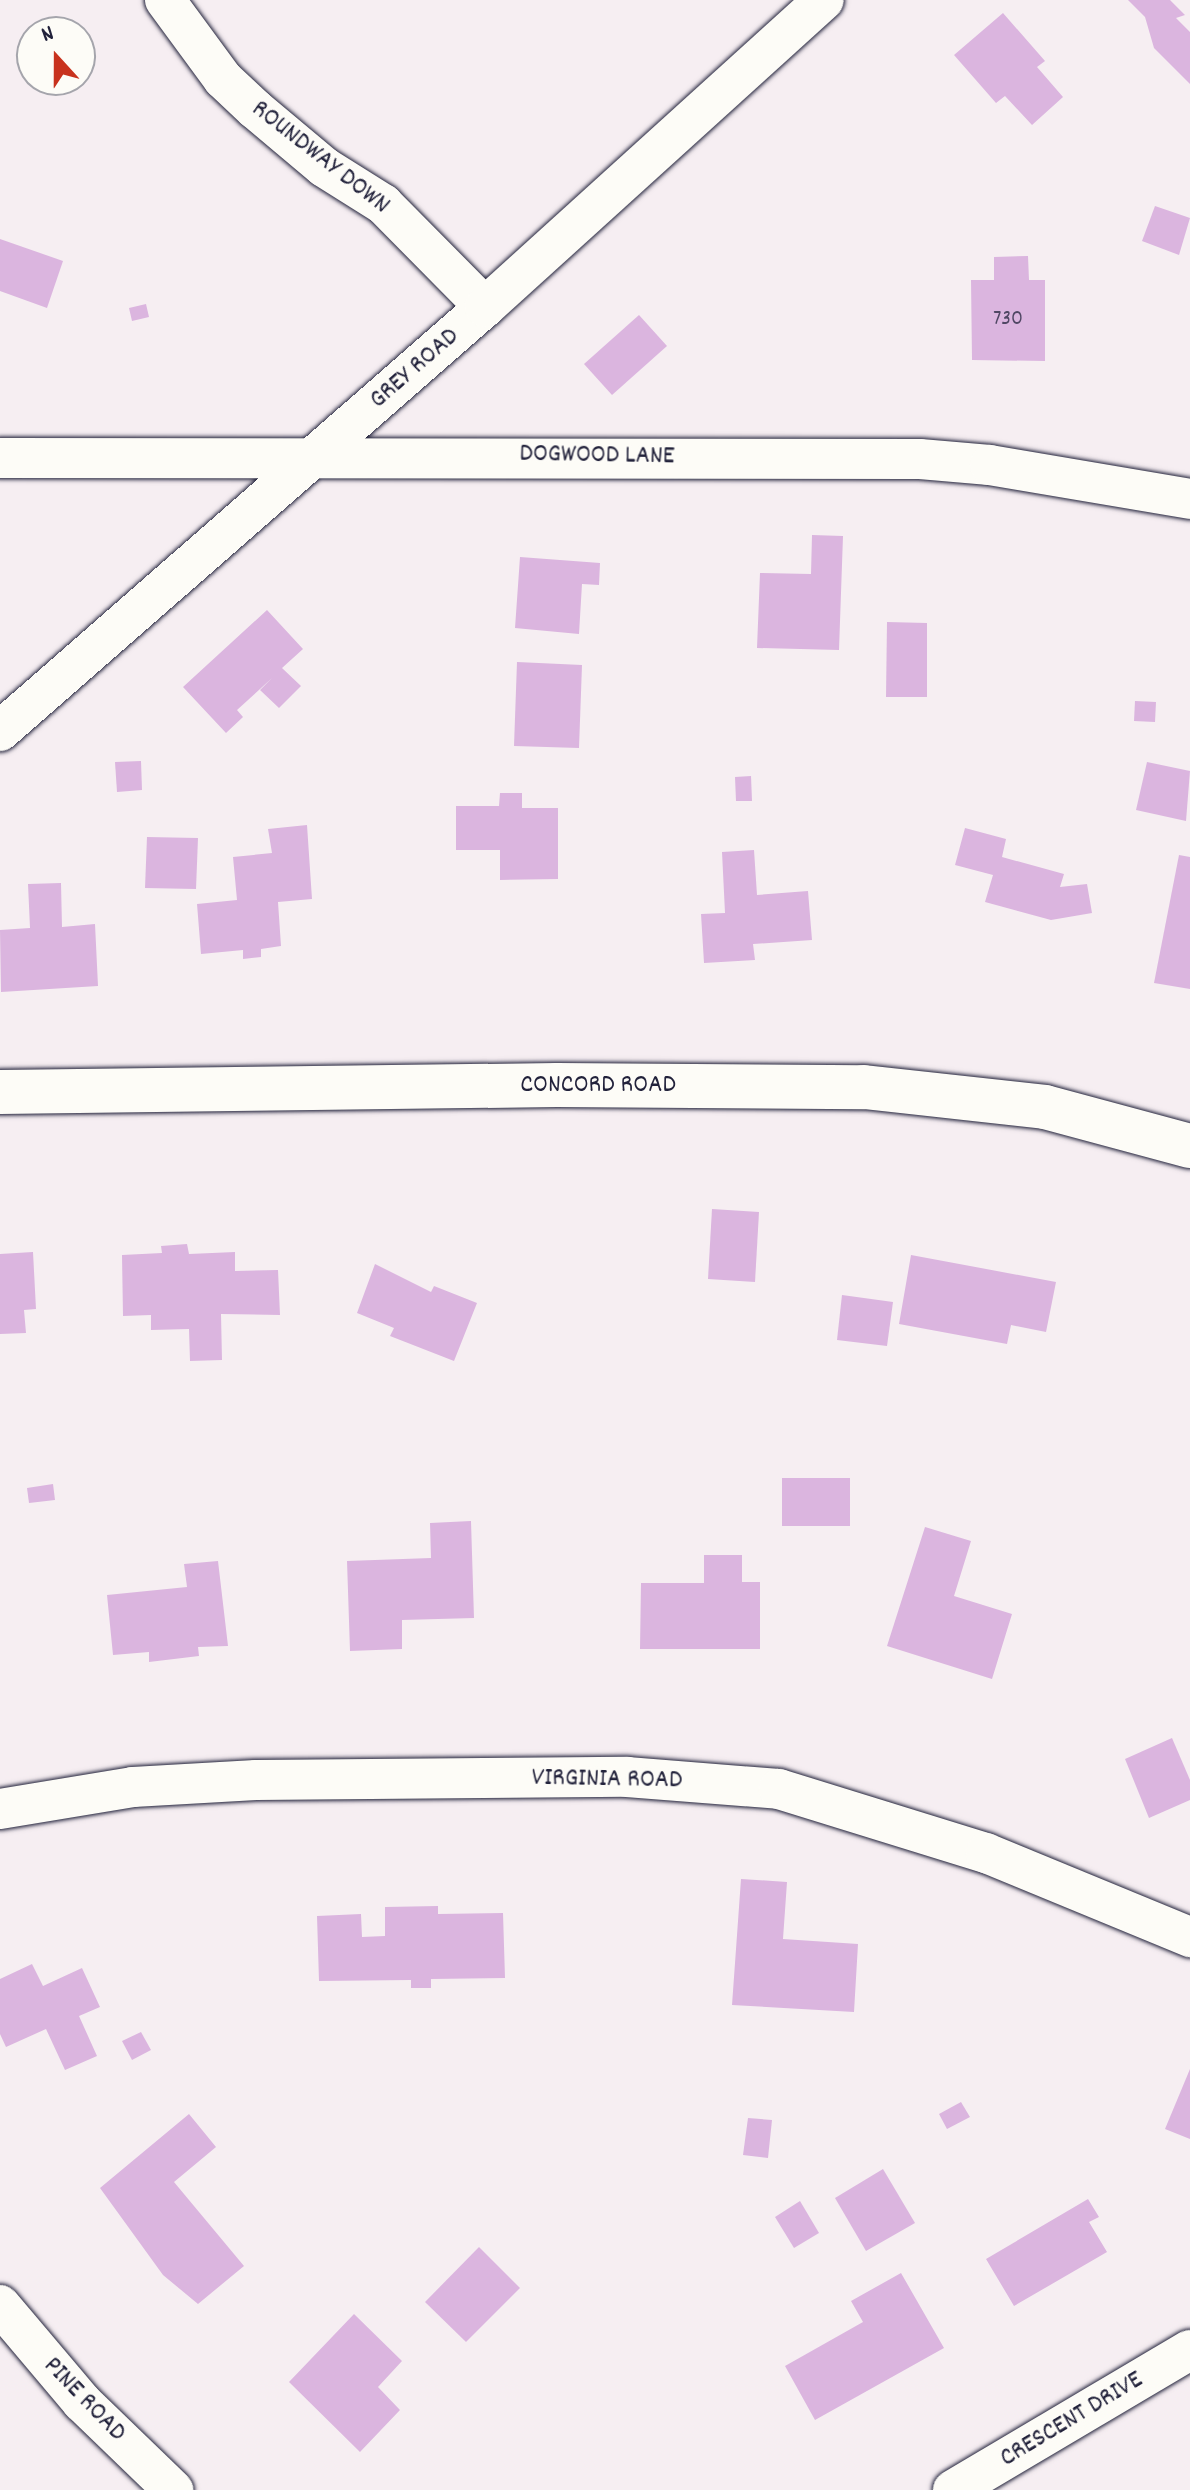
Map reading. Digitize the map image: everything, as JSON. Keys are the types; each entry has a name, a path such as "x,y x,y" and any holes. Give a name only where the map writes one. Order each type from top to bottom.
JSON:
{"main road":[{"name":"CONCORD ROAD","path":"0,1092 557,1085 864,1087 1045,1107 1190,1146"}],"street":[{"name":"ROUNDWAY DOWN","path":"165,0 244,99 324,167 383,204 485,307"},
{"name":"GREY ROAD","path":"0,731 485,307 824,0"},
{"name":"DOGWOOD LANE","path":"0,458 317,454 920,459 990,465 1190,499"},
{"name":"VIRGINIA ROAD","path":"0,1809 133,1787 256,1780 627,1777 752,1786 817,1798 986,1853 1190,1937"},
{"name":"PINE ROAD","path":"0,2305 82,2402 173,2490"},
{"name":"CRESCENT DRIVE","path":"953,2490 1190,2350"}],"building":[{"path":"1128,0 1170,0 1185,15 1176,18 1190,32 1190,84 1154,48 1145,17"},
{"path":"1003,13 1045,61 1037,67 1063,97 1032,125 1005,96 996,103 954,55"},
{"path":"1155,206 1190,218 1179,255 1142,241"},
{"path":"0,239 63,261 47,308 0,291"},
{"path":"1028,256 1029,280 1045,280 1045,361 972,360 971,280 994,280 994,257"},
{"path":"146,304 149,317 132,321 129,308"},
{"path":"639,315 667,346 612,395 584,364"},
{"path":"812,535 843,536 839,650 757,648 760,573 811,574"},
{"path":"520,557 600,563 599,585 582,584 579,634 515,628"},
{"path":"267,610 303,649 282,668 301,686 279,708 260,690 272,678 237,710 243,717 226,733 183,687"},
{"path":"887,622 927,623 927,697 886,697"},
{"path":"517,662 582,665 579,748 514,746"},
{"path":"1135,701 1156,702 1155,722 1134,721"},
{"path":"141,761 142,790 117,792 115,762"},
{"path":"1147,762 1190,771 1186,821 1136,810"},
{"path":"751,776 752,801 736,801 735,777"},
{"path":"500,793 522,793 522,808 558,808 558,879 500,880 500,850 456,850 456,806 499,806"},
{"path":"307,825 312,899 278,902 281,946 261,949 261,957 243,959 243,950 201,954 197,904 237,900 233,857 272,853 268,829"},
{"path":"965,828 1006,839 1002,857 1064,874 1060,887 1087,884 1092,913 1051,920 985,902 993,875 955,865"},
{"path":"147,837 198,838 196,889 145,888"},
{"path":"754,850 757,895 808,891 812,940 753,944 755,960 704,963 701,914 725,913 722,852"},
{"path":"1179,855 1190,857 1190,989 1154,983"},
{"path":"61,883 62,927 95,924 98,986 1,992 0,930 30,928 28,884"},
{"path":"712,1209 759,1212 755,1282 708,1279"},
{"path":"187,1244 189,1254 235,1252 235,1271 278,1270 280,1315 221,1314 222,1360 190,1361 189,1329 151,1330 151,1315 123,1316 122,1255 162,1253 161,1246"},
{"path":"33,1252 36,1309 24,1310 26,1333 0,1334 0,1254"},
{"path":"911,1255 1056,1282 1046,1332 1011,1325 1007,1344 899,1324"},
{"path":"375,1264 431,1292 434,1286 477,1303 454,1361 390,1336 394,1328 357,1313"},
{"path":"842,1295 893,1302 887,1346 837,1340"},
{"path":"782,1478 850,1478 850,1526 782,1526"},
{"path":"53,1484 55,1500 29,1503 27,1488"},
{"path":"471,1521 474,1618 402,1620 402,1649 350,1651 347,1561 431,1558 430,1523"},
{"path":"925,1527 971,1541 954,1596 1012,1614 992,1679 887,1646"},
{"path":"704,1555 742,1555 742,1582 760,1582 760,1649 640,1649 641,1583 704,1583"},
{"path":"218,1561 228,1646 198,1647 199,1656 149,1662 149,1652 113,1655 107,1595 187,1587 184,1564"},
{"path":"1172,1738 1190,1780 1190,1800 1149,1818 1125,1759"},
{"path":"741,1879 787,1882 783,1939 858,1944 854,2012 732,2005"},
{"path":"438,1906 438,1914 503,1913 505,1978 431,1979 431,1988 411,1988 411,1980 319,1981 317,1916 361,1914 362,1937 385,1936 385,1907"},
{"path":"32,1964 43,1986 82,1968 100,2007 79,2016 97,2056 65,2070 46,2029 6,2047 0,2034 0,1979"},
{"path":"141,2032 151,2050 132,2060 122,2041"},
{"path":"1190,2069 1190,2139 1165,2129"},
{"path":"961,2102 970,2117 947,2129 939,2114"},
{"path":"189,2114 216,2147 174,2182 244,2266 198,2304 163,2275 100,2188"},
{"path":"748,2118 772,2120 768,2158 743,2155"},
{"path":"883,2169 915,2223 866,2251 835,2198"},
{"path":"1088,2199 1099,2217 1089,2222 1107,2252 1014,2306 986,2259"},
{"path":"800,2201 819,2233 794,2248 775,2217"},
{"path":"479,2247 520,2288 466,2342 425,2302"},
{"path":"901,2273 944,2348 815,2420 785,2366 863,2322 851,2301"},
{"path":"354,2314 402,2361 378,2387 400,2410 360,2452 289,2382"}]}
